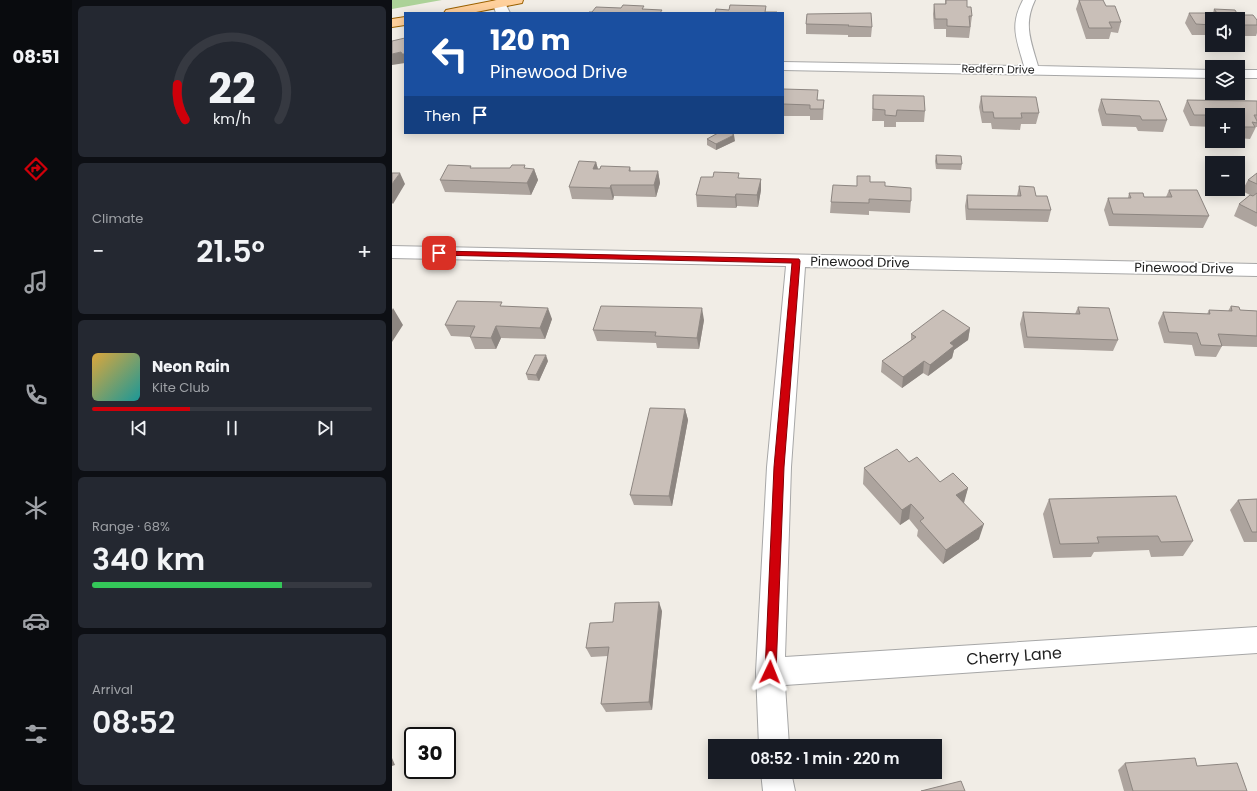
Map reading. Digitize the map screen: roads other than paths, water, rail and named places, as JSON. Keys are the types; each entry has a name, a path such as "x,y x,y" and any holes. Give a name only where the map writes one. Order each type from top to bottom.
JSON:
{"main road":[{"path":"461,12 501,8 517,0"},
{"path":"392,23 404,21"}],"street":[{"path":"1029,0 1022,12 1021,29 1032,70"},
{"name":"Redfern Drive","path":"784,66 1205,74"},
{"path":"1245,74 1257,74"},
{"name":"Pinewood Drive","path":"392,252 1257,270"},
{"path":"774,739 770,672 779,467 796,261"},
{"name":"Cherry Lane","path":"770,672 1257,640"},
{"path":"777,779 778,791"}]}
